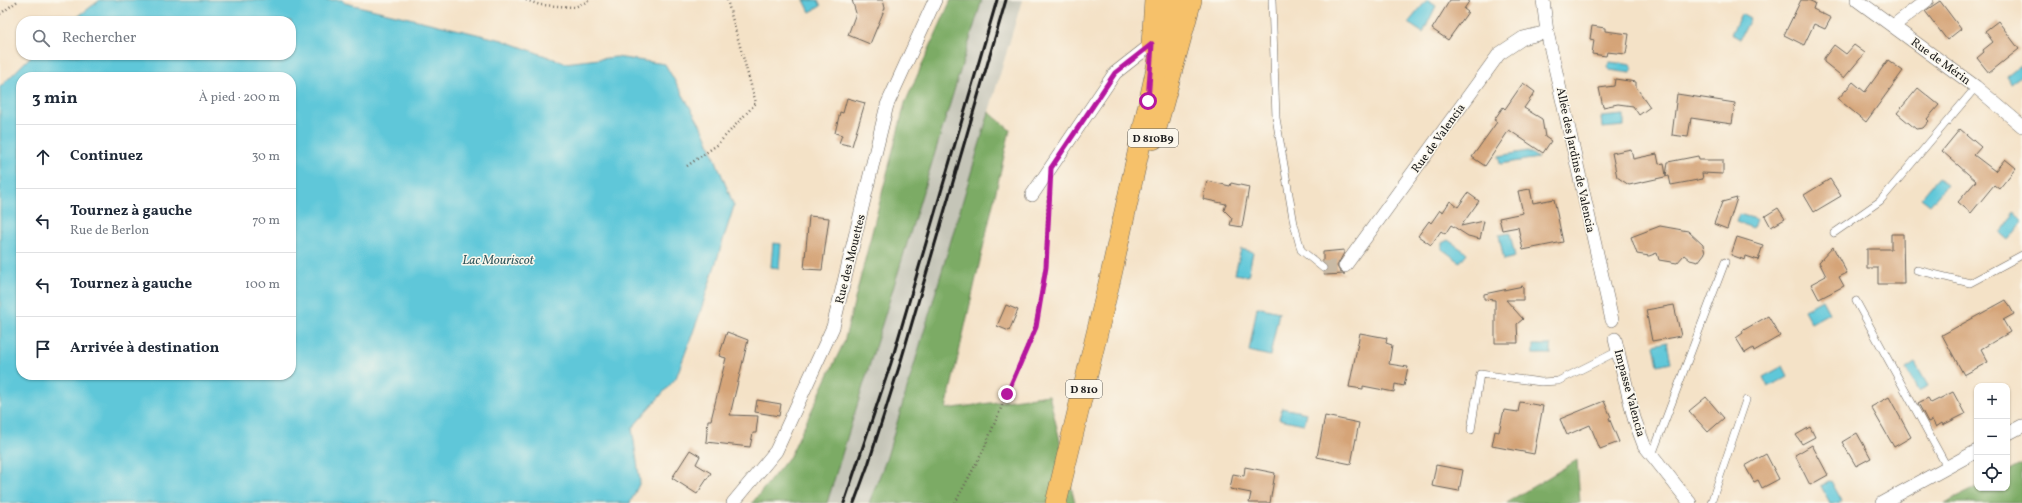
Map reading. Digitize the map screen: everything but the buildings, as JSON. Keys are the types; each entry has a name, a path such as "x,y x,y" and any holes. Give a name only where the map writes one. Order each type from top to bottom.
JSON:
{"main road":[{"path":"1148,101 1153,9 1155,0"},
{"name":"D 810","path":"1056,503 1111,275 1148,101 1172,0"},
{"name":"D 810B9","path":"1111,275 1160,117 1191,0"}],"street":[{"name":"Rue des Mouettes","path":"733,503 776,451 833,327 887,106 935,0"},
{"name":"Allée des Jardins de Valencia","path":"1543,0 1547,32 1612,320"},
{"name":"Rue de Mérin","path":"1857,0 1976,87 2022,126"},
{"path":"1893,26 1927,0"},
{"name":"Rue de Valencia","path":"1345,266 1499,54 1523,38 1547,32"},
{"path":"1032,195 1115,73 1152,44"},
{"name":"Impasse Valencia","path":"1617,345 1634,418 1644,445 1690,503"},
{"path":"2010,432 2022,426"},
{"path":"1882,503 1974,452"}],"lane":[{"path":"1272,0 1276,118 1294,224 1302,250 1323,268"},
{"path":"1834,233 1880,201 1976,87"},
{"path":"1917,270 1970,283 2022,254"},
{"path":"1652,455 1725,262"},
{"path":"1856,301 1947,467"},
{"path":"1471,430 1480,374 1541,382 1558,380 1617,345"},
{"path":"1711,503 1746,400"}],"path":[{"path":"0,14 19,0"},
{"path":"526,0 540,5 575,7 591,0"},
{"path":"688,166 717,145 756,103 727,0"},
{"path":"955,503 983,451 1036,327 1046,267 1051,168"}],"shaded area":[{"path":"982,0 1022,0 886,460 869,503 827,503"}],"green space":[{"path":"951,0 982,0 827,503 752,503 790,456 844,342 905,103"},
{"path":"989,112 1010,130 946,409 1049,395 1075,503 869,503 886,460"},
{"path":"1577,460 1580,503 1506,503"},
{"path":"2022,464 2022,503 1944,503 1974,488 1974,491 2010,491 2010,470"}],"water":[{"name":"Lac Mouriscot","path":"100,0 342,0 345,3 502,40 565,63 616,57 665,64 705,133 734,206 699,316 676,378 632,428 640,482 630,503 0,503 0,87 27,60 296,60 296,16 79,16"},
{"path":"804,0 818,0 821,6 810,12"},
{"path":"1427,0 1436,6 1423,33 1408,23"},
{"path":"1741,14 1750,19 1740,39 1731,34"},
{"path":"1610,62 1632,65 1631,73 1609,70 1607,66"},
{"path":"2020,65 2022,75 2011,83 2006,76"},
{"path":"1624,115 1624,126 1602,128 1601,117"},
{"path":"1528,151 1538,158 1500,164 1499,156"},
{"path":"1938,178 1947,185 1930,205 1921,198"},
{"path":"2014,212 2022,219 2022,223 2008,240 2000,233 2013,217 2012,215"},
{"path":"1739,214 1756,219 1753,228 1736,222"},
{"path":"1510,233 1515,257 1504,260 1499,235"},
{"path":"1448,240 1467,253 1460,262 1442,249 1442,243"},
{"path":"773,243 781,244 779,268 771,267"},
{"path":"1241,249 1253,252 1248,276 1235,274"},
{"path":"1822,300 1829,313 1811,323 1804,310"},
{"path":"1257,307 1279,312 1270,356 1249,351"},
{"path":"1667,342 1671,362 1658,365 1654,345"},
{"path":"1533,345 1551,345 1551,354 1533,354"},
{"path":"1915,363 1928,386 1918,391 1906,369"},
{"path":"1783,366 1788,376 1768,387 1763,377"},
{"path":"1282,408 1307,413 1304,424 1279,419"},
{"path":"1831,481 1842,501 1830,503 1821,486"}],"tunnel":[{"path":"1323,268 1345,266"}],"railway":[{"path":"844,503 891,363 997,0"},
{"path":"854,503 868,465 900,364 1006,0"}],"route":[{"path":"1007,394 1036,327 1046,267 1047,207 1051,168 1115,73 1152,44 1148,101"}]}
